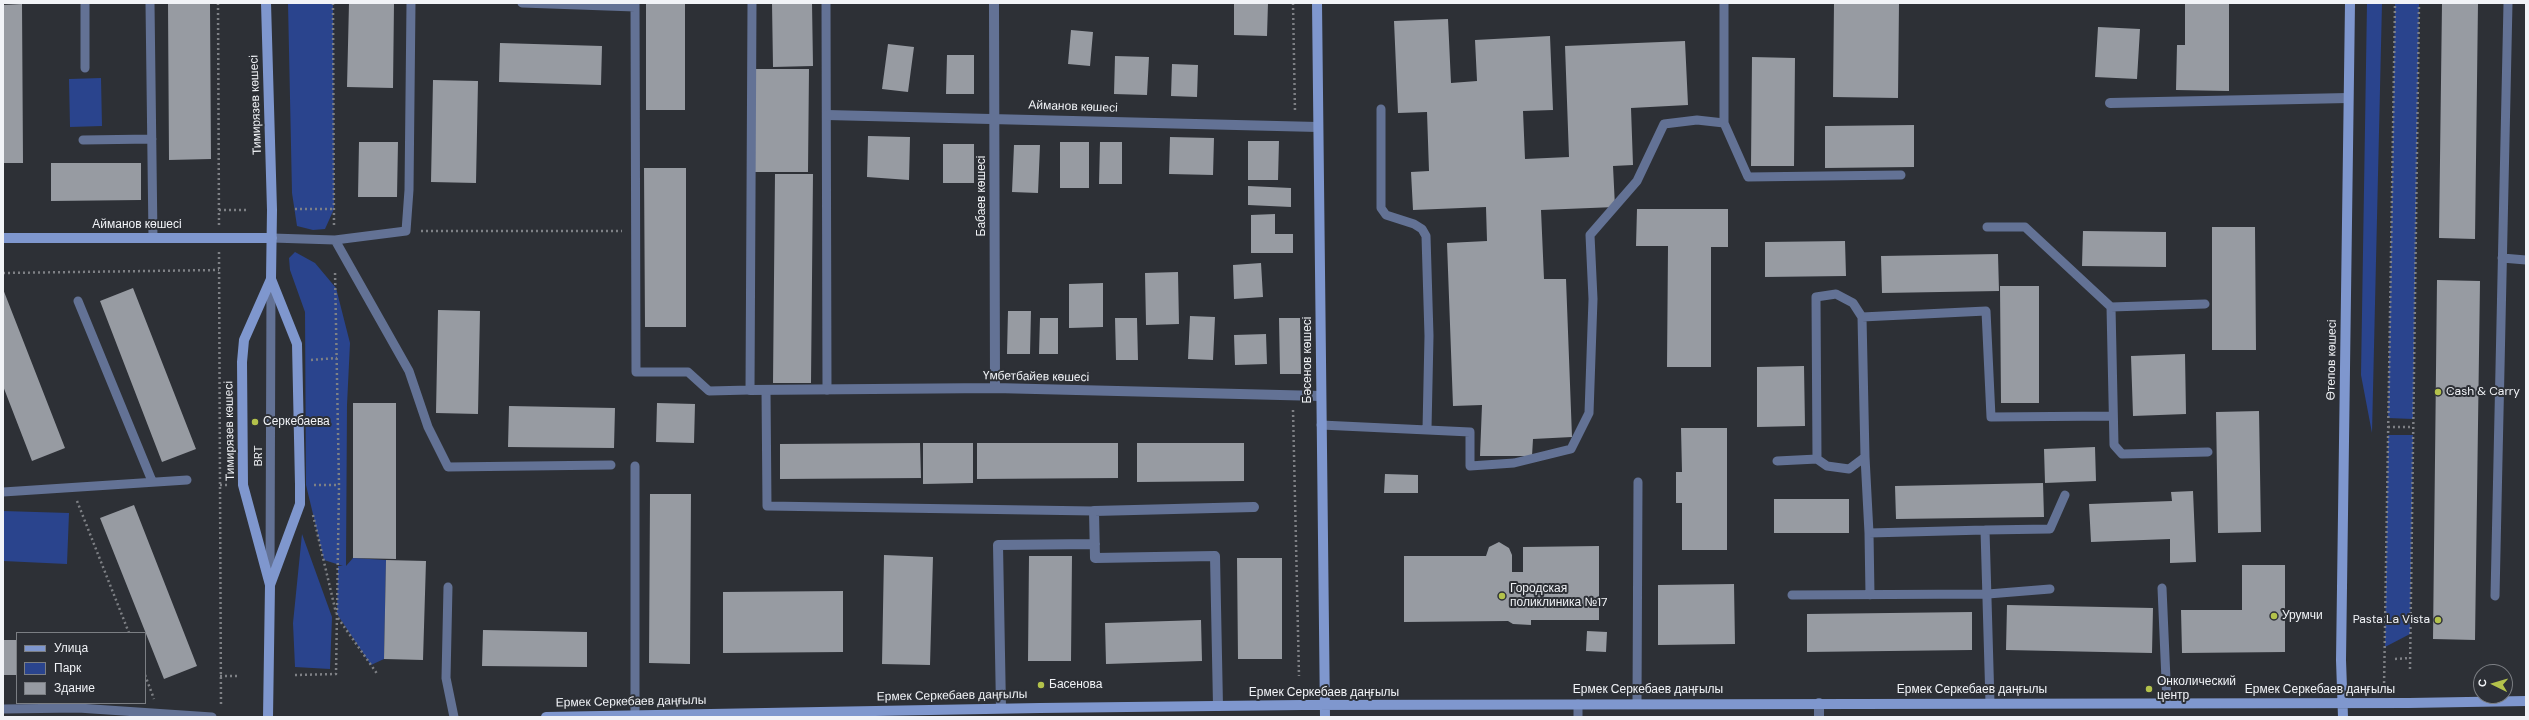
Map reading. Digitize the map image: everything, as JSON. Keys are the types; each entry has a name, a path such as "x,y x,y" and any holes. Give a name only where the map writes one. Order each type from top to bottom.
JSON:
{"street":[{"name":"Тимирязев көшесі","path":"266,3 272,238 271,279 244,340 242,362 243,485 270,585 268,717"},
{"name":"Бабаев көшесі","path":"994,3 995,388"},
{"name":"Бәсенов көшесі","path":"1317,3 1325,717"},
{"name":"Өтепов көшесі","path":"2343,717 2350,3"},
{"path":"2110,103 2348,98"},
{"name":"Айманов көшесі","path":"827,115 1318,127"},
{"name":"Айманов көшесі","path":"3,238 272,238"},
{"name":"Тимирязев көшесі","path":"270,585 300,504 297,344 271,279"},
{"name":"Үмбетбайев көшесі","path":"750,390 995,388 1321,396"},
{"path":"1218,706 1214,556 1095,558 1094,511 1254,507"},
{"path":"1000,708 998,545 1095,544"},
{"name":"Ермек Серкебаев даңғылы","path":"546,717 1000,708 1218,706 1637,703 2526,701"},
{"path":"1819,703 1819,717"}],"lane":[{"path":"85,3 85,68"},
{"path":"150,3 153,238"},
{"path":"272,238 335,240 406,231 409,190 411,3"},
{"path":"522,3 635,5 634,231 636,372 688,372 709,391 750,390 752,3"},
{"path":"826,3 827,390"},
{"path":"1724,3 1724,123 1748,177 1901,175"},
{"path":"2495,596 2508,3"},
{"path":"1381,109 1381,208 1386,214 1414,224 1422,229 1426,236 1428,336 1427,429"},
{"path":"1321,425 1470,432 1470,466 1514,463 1572,449 1588,413 1592,299 1590,235 1638,182 1664,124 1697,120 1724,123"},
{"path":"83,140 152,139"},
{"path":"1987,227 2025,227 2111,307 2205,304"},
{"path":"335,240 409,371 428,427 448,466 611,465"},
{"path":"2502,258 2526,260"},
{"name":"BRT","path":"270,585 271,279"},
{"path":"1817,459 1816,297 1836,294 1853,303 1862,317 1870,595"},
{"path":"78,301 152,481"},
{"path":"2111,307 2114,444 2122,454 2208,452"},
{"path":"1862,317 1986,312 1991,417 2113,416"},
{"path":"766,390 767,506 1094,511"},
{"path":"1777,461 1817,459 1826,466 1849,469 1865,457"},
{"path":"635,466 635,716"},
{"path":"3,492 72,486 187,480"},
{"path":"1637,703 1638,482"},
{"path":"1868,533 2050,528 2065,494"},
{"path":"1985,530 1990,703"},
{"path":"448,587 446,678 454,717"},
{"path":"2162,588 2167,703"},
{"path":"1792,595 1988,594 2050,589"},
{"path":"1578,704 1578,717"},
{"path":"3,709 78,708 160,712 212,717"}],"path":[{"path":"218,3 221,710"},
{"path":"295,675 336,674 339,485 334,209 333,3"},
{"path":"1293,3 1296,126"},
{"path":"2384,672 2395,3"},
{"path":"2410,669 2419,3"},
{"path":"296,209 334,209"},
{"path":"219,210 246,210"},
{"path":"406,231 634,231"},
{"path":"3,273 219,270"},
{"path":"304,360 337,358"},
{"path":"1292,396 1299,676"},
{"path":"2388,427 2413,427"},
{"path":"312,485 339,485"},
{"path":"72,486 129,632"},
{"path":"311,508 337,617 378,675"},
{"path":"2395,659 2410,658"},
{"path":"220,676 238,676"},
{"path":"146,677 160,712"}],"green space":[{"path":"288,3 333,3 334,209 325,229 313,230 297,226 292,193"},
{"path":"2367,3 2382,3 2372,433 2361,375"},
{"path":"2395,3 2419,3 2413,419 2388,418"},
{"path":"101,78 102,126 70,127 69,79"},
{"path":"295,252 315,263 336,288 350,343 347,405 346,566 353,558 386,560 384,659 371,665 337,614 338,566 343,566 324,560 306,485 305,312 290,270 289,258"},
{"path":"2388,435 2413,435 2410,634 2385,647"},
{"path":"3,511 69,513 67,564 3,561"},
{"path":"302,534 332,617 330,669 295,667 293,623"}],"building":[{"path":"168,3 210,3 211,159 169,160"},
{"path":"349,3 394,3 393,88 347,87"},
{"path":"646,3 685,3 685,110 646,110"},
{"path":"772,3 812,3 813,66 773,67"},
{"path":"1234,3 1268,3 1267,36 1234,35"},
{"path":"1834,3 1899,3 1898,98 1833,97"},
{"path":"2185,3 2229,3 2229,91 2176,90 2177,45 2185,45"},
{"path":"2442,3 2478,3 2475,239 2439,238"},
{"path":"22,4 23,163 3,163 3,5"},
{"path":"1448,19 1451,83 1477,81 1475,40 1550,36 1553,110 1523,111 1525,159 1569,157 1565,46 1685,41 1688,105 1631,108 1633,165 1613,166 1615,207 1541,210 1544,279 1566,279 1572,437 1533,439 1532,456 1480,456 1482,405 1453,406 1447,243 1487,241 1486,207 1413,210 1411,172 1429,171 1427,112 1398,113 1394,21"},
{"path":"2098,27 2140,29 2137,79 2095,77"},
{"path":"1071,30 1093,32 1090,66 1068,64"},
{"path":"500,43 602,46 601,85 499,82"},
{"path":"888,44 914,47 908,92 882,89"},
{"path":"947,55 974,55 974,94 946,94"},
{"path":"1115,56 1149,57 1147,95 1114,94"},
{"path":"1752,57 1795,58 1794,166 1751,166"},
{"path":"1172,64 1198,65 1197,97 1171,96"},
{"path":"754,69 809,69 808,172 754,172"},
{"path":"433,80 478,81 476,183 431,182"},
{"path":"1914,125 1914,167 1825,168 1825,126"},
{"path":"868,136 910,137 909,180 867,177"},
{"path":"1170,137 1214,138 1213,175 1169,174"},
{"path":"1248,141 1279,141 1278,180 1248,180"},
{"path":"359,142 398,142 397,197 358,197"},
{"path":"1060,142 1089,142 1089,188 1060,188"},
{"path":"1100,142 1122,142 1122,184 1099,184"},
{"path":"943,144 974,144 974,183 943,183"},
{"path":"1014,145 1040,145 1038,193 1012,192"},
{"path":"51,163 141,163 141,200 51,201"},
{"path":"644,168 686,168 686,327 645,327"},
{"path":"775,174 813,174 811,383 773,383"},
{"path":"1248,186 1291,188 1291,207 1248,205"},
{"path":"1637,209 1728,209 1728,247 1711,247 1711,367 1667,367 1668,246 1636,246"},
{"path":"1275,214 1275,234 1293,234 1293,253 1251,253 1251,215"},
{"path":"2212,227 2255,227 2256,350 2212,350"},
{"path":"2083,231 2166,232 2166,267 2082,266"},
{"path":"1845,241 1846,276 1765,277 1765,242"},
{"path":"1998,254 1999,291 1882,293 1881,256"},
{"path":"1261,263 1263,297 1234,299 1233,265"},
{"path":"1178,272 1179,324 1146,325 1145,273"},
{"path":"2437,280 2480,281 2475,640 2433,639"},
{"path":"1103,283 1103,327 1069,328 1069,284"},
{"path":"2000,286 2039,286 2039,403 2001,403"},
{"path":"133,288 196,449 162,462 100,301"},
{"path":"3,289 65,448 32,461 3,386"},
{"path":"438,310 480,311 478,414 436,413"},
{"path":"1008,311 1031,311 1030,354 1007,354"},
{"path":"1190,316 1215,317 1213,360 1188,359"},
{"path":"1040,318 1058,318 1058,354 1039,354"},
{"path":"1115,318 1137,318 1138,360 1116,360"},
{"path":"1279,318 1300,318 1301,374 1280,374"},
{"path":"1266,334 1267,364 1235,365 1234,335"},
{"path":"2185,354 2186,414 2133,416 2131,356"},
{"path":"1804,366 1805,426 1757,427 1757,367"},
{"path":"353,403 396,403 396,559 353,558"},
{"path":"657,403 695,404 694,443 656,442"},
{"path":"509,406 615,408 614,448 508,447"},
{"path":"2259,411 2261,532 2218,533 2216,412"},
{"path":"1681,428 1727,428 1727,550 1682,550 1682,503 1676,503 1676,472 1682,472"},
{"path":"920,443 921,478 780,479 780,444"},
{"path":"923,443 973,443 973,483 923,484"},
{"path":"977,443 1118,443 1118,478 977,479"},
{"path":"1137,443 1244,443 1244,481 1137,482"},
{"path":"2095,447 2096,481 2045,483 2044,449"},
{"path":"1385,474 1418,475 1418,493 1384,493"},
{"path":"2043,483 2044,517 1896,519 1895,486"},
{"path":"2193,491 2196,562 2170,563 2170,539 2091,542 2089,504 2172,501 2171,492"},
{"path":"650,494 691,494 690,664 649,663"},
{"path":"1774,499 1849,499 1849,533 1774,533"},
{"path":"134,505 197,666 164,679 100,518"},
{"name":"Городская поликлиника №17","path":"1499,542 1509,548 1512,555 1512,572 1523,572 1523,547 1599,546 1599,620 1531,620 1531,625 1513,624 1508,621 1404,622 1404,556 1486,556 1489,547"},
{"path":"884,555 933,557 930,665 882,664"},
{"path":"1029,556 1072,556 1071,661 1028,661"},
{"path":"1237,558 1282,558 1282,659 1238,659"},
{"path":"386,560 426,561 423,660 384,659"},
{"path":"2242,565 2285,565 2285,652 2182,653 2181,610 2242,610"},
{"path":"1734,584 1735,644 1658,645 1658,585"},
{"path":"843,591 843,652 723,653 723,592"},
{"path":"2007,605 2153,608 2152,653 2006,650"},
{"path":"1972,612 1972,650 1807,652 1807,614"},
{"path":"1201,620 1202,661 1106,664 1105,623"},
{"path":"483,630 587,632 587,667 482,666"},
{"path":"1587,631 1607,632 1606,652 1586,651"},
{"path":"3,640 16,640 16,675 3,675"}],"place":[{"name":"Cash & Carry","path":"2438,392"},
{"name":"Серкебаева","path":"255,422"},
{"name":"Городская поликлиника №17","path":"1502,596"},
{"name":"Урумчи","path":"2274,616"},
{"name":"Pasta La Vista","path":"2438,620"},
{"name":"Басенова","path":"1041,685"},
{"name":"Онколический центр","path":"2149,689"}]}
